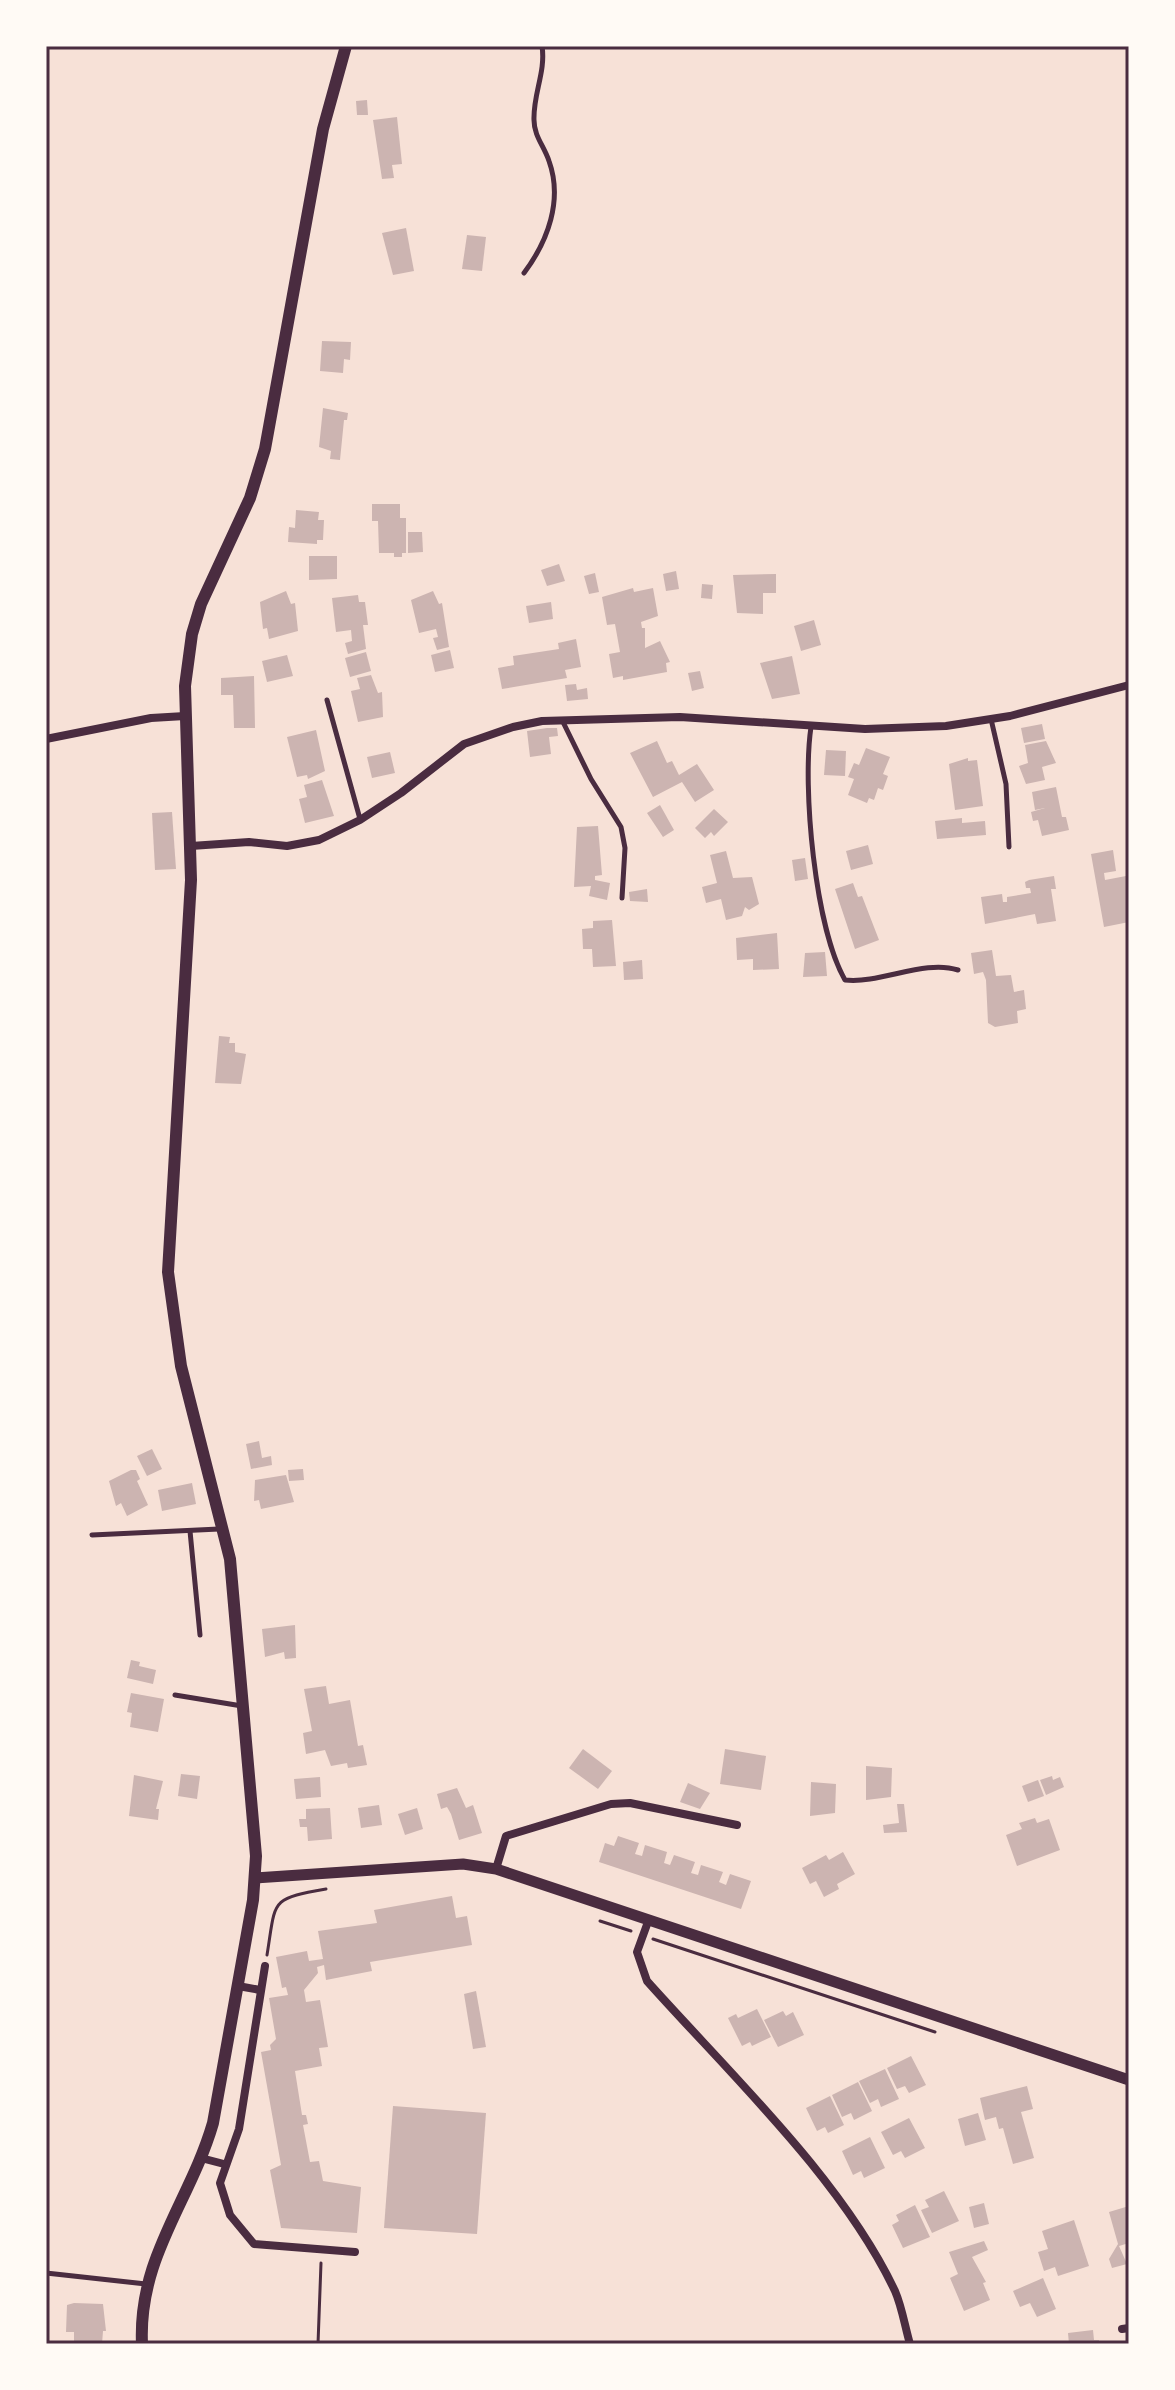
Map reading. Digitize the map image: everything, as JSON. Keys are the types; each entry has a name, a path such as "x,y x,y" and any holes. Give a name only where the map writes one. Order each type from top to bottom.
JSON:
{"main road":[{"path":"142,2344 146,2284 157,2250 201,2158 221,2089 255,1878 243,1706 224,1529 181,1366 168,1272 191,846 186,668 195,625 250,498 265,449 320,143 346,46"}],"street":[{"path":"191,846 249,842 299,845 360,820 464,744 513,727 561,720 723,718 811,727 892,728 991,719 1129,685"},
{"path":"46,739 151,718 185,716"},
{"path":"496,1869 506,1836 611,1804 645,1806 737,1825"},
{"path":"255,1878 463,1864 496,1869 1129,2080"},
{"path":"649,1919 637,1952 647,1981 808,2161 861,2231 895,2292 910,2344"},
{"path":"265,1966 239,2129 224,2164 220,2183 223,2196 246,2238 263,2248 355,2252"},
{"path":"238,1986 260,1990"},
{"path":"201,2158 224,2164"}],"lane":[{"path":"524,273 538,252 554,210 549,161 534,123 545,63 542,46"},
{"path":"327,700 360,820"},
{"path":"991,719 1006,784 1009,847"},
{"path":"561,720 591,779 621,827 625,848 622,898"},
{"path":"811,727 811,824 818,885 837,966 845,980 867,982 918,971 958,970"},
{"path":"92,1535 224,1529"},
{"path":"190,1531 200,1635"},
{"path":"175,1695 243,1706"},
{"path":"46,2273 146,2284"}],"path":[{"path":"265,1966 275,1906 281,1900 330,1888"},
{"path":"588,1917 938,2033"},
{"path":"318,2344 322,2251"}],"building":[{"path":"367,100 368,115 357,115 356,101"},
{"path":"397,117 402,164 392,165 394,178 382,179 373,120"},
{"path":"406,228 414,271 393,275 382,233"},
{"path":"467,235 486,237 482,271 462,269"},
{"path":"322,341 351,342 350,360 344,359 343,373 320,371"},
{"path":"323,408 348,413 347,420 344,420 340,460 330,459 331,451 319,447"},
{"path":"372,504 400,504 400,518 406,518 406,553 402,553 402,557 394,557 394,553 379,553 378,521 372,521"},
{"path":"296,510 319,512 318,520 324,520 323,540 317,540 317,544 288,542 289,527 295,528"},
{"path":"408,532 422,532 423,552 408,553"},
{"path":"309,556 337,556 337,579 309,580"},
{"path":"559,564 565,581 547,586 541,570"},
{"path":"676,571 679,589 666,591 663,574"},
{"path":"595,573 599,592 589,594 584,576"},
{"path":"776,574 776,593 763,593 763,614 737,613 733,575"},
{"path":"702,584 713,585 712,599 701,598"},
{"path":"633,588 634,592 653,588 658,616 641,622 642,628 645,628 645,648 660,641 670,662 666,663 667,672 623,680 623,676 613,678 609,654 620,652 615,624 607,625 602,597"},
{"path":"286,591 291,604 295,603 298,631 269,639 267,628 263,629 260,602"},
{"path":"433,591 439,604 442,603 449,647 437,650 433,638 438,637 436,629 419,633 411,600"},
{"path":"358,595 359,602 365,602 368,625 363,625 366,649 348,654 345,643 352,641 351,630 336,632 332,598"},
{"path":"551,602 553,619 529,623 526,606"},
{"path":"814,620 821,645 801,651 794,626"},
{"path":"576,639 581,667 565,670 567,678 502,689 498,668 514,665 513,656 559,649 558,643"},
{"path":"450,650 454,668 435,672 431,655"},
{"path":"366,652 371,671 350,677 345,658"},
{"path":"287,655 293,676 267,682 262,661"},
{"path":"792,656 800,694 772,699 760,663"},
{"path":"700,671 704,688 692,691 688,673"},
{"path":"371,675 378,693 382,692 383,717 358,722 351,691 360,689 357,678"},
{"path":"254,676 255,728 234,728 233,695 221,695 221,678"},
{"path":"576,684 577,690 587,688 588,699 567,701 565,685"},
{"path":"1042,724 1045,739 1024,743 1021,728"},
{"path":"557,728 558,736 549,737 551,754 530,757 527,731"},
{"path":"316,730 325,771 308,779 307,775 297,777 287,737"},
{"path":"657,741 667,763 672,761 679,775 697,764 714,790 695,802 682,782 653,797 630,753"},
{"path":"1046,741 1056,763 1042,767 1045,780 1026,784 1019,766 1028,763 1025,745"},
{"path":"866,748 890,757 883,774 888,776 883,790 878,788 874,800 869,798 867,803 848,795 854,779 848,777 854,763 859,765"},
{"path":"826,750 846,751 845,776 824,775"},
{"path":"390,752 395,773 372,778 367,757"},
{"path":"968,758 968,761 977,760 983,806 955,810 949,764"},
{"path":"322,780 334,816 305,823 299,799 307,797 304,785"},
{"path":"1056,787 1062,817 1066,817 1069,830 1042,836 1038,820 1033,821 1031,812 1045,808 1035,810 1032,792"},
{"path":"660,805 674,830 663,837 647,813"},
{"path":"714,809 728,822 714,836 711,832 705,838 695,828"},
{"path":"172,812 176,869 155,870 152,813"},
{"path":"962,818 962,823 985,821 986,835 937,839 935,821"},
{"path":"598,826 602,875 595,876 595,880 610,883 607,900 589,896 591,886 574,887 577,827"},
{"path":"868,845 873,864 851,870 846,851"},
{"path":"1113,850 1116,871 1104,873 1105,880 1126,876 1129,922 1104,927 1091,854"},
{"path":"726,851 733,878 752,877 759,904 749,910 745,907 742,916 726,920 721,899 706,903 702,887 717,883 710,855"},
{"path":"805,858 808,879 795,881 792,860"},
{"path":"1054,876 1056,889 1051,889 1056,921 1037,924 1035,914 985,924 981,897 1002,894 1003,902 1007,902 1007,897 1031,893 1025,882"},
{"path":"853,883 858,897 862,896 879,940 855,949 835,889"},
{"path":"647,889 648,902 630,901 629,892"},
{"path":"612,920 616,966 593,967 592,949 583,949 582,929 593,928 593,921"},
{"path":"777,933 779,969 753,970 753,959 737,960 736,938"},
{"path":"992,950 996,976 1011,975 1014,992 1024,990 1026,1009 1017,1011 1018,1023 995,1027 988,1023 986,980 983,972 974,974 971,953"},
{"path":"825,952 827,976 803,977 805,953"},
{"path":"642,960 643,979 624,980 623,962"},
{"path":"219,1036 230,1037 229,1043 235,1043 235,1052 246,1054 241,1084 215,1083"},
{"path":"259,1441 262,1458 271,1456 272,1465 251,1469 246,1444"},
{"path":"152,1449 162,1469 147,1476 137,1456"},
{"path":"303,1469 304,1480 289,1481 288,1470"},
{"path":"136,1470 140,1479 137,1481 148,1505 127,1516 121,1503 116,1506 109,1481"},
{"path":"286,1475 294,1502 261,1509 259,1500 254,1501 255,1480"},
{"path":"192,1483 196,1504 162,1511 158,1490"},
{"path":"295,1625 296,1658 285,1659 284,1652 265,1657 262,1629"},
{"path":"131,1660 140,1662 139,1666 156,1670 153,1684 127,1678"},
{"path":"326,1686 329,1704 350,1700 358,1746 363,1745 367,1765 348,1768 347,1763 331,1766 325,1750 306,1754 303,1733 312,1731 304,1689"},
{"path":"131,1693 164,1699 158,1732 130,1727 132,1713 127,1712"},
{"path":"583,1749 612,1771 598,1789 569,1768"},
{"path":"725,1749 766,1756 761,1790 720,1784"},
{"path":"866,1766 892,1768 891,1797 866,1800"},
{"path":"181,1774 200,1776 197,1799 178,1796"},
{"path":"134,1775 163,1781 156,1809 159,1809 158,1820 129,1816"},
{"path":"1052,1776 1053,1780 1060,1777 1064,1787 1046,1795 1040,1780"},
{"path":"320,1777 321,1797 296,1799 294,1779"},
{"path":"1038,1780 1044,1796 1028,1802 1022,1786"},
{"path":"811,1782 836,1784 835,1813 810,1816"},
{"path":"688,1783 710,1793 700,1809 680,1802"},
{"path":"457,1788 466,1808 473,1805 482,1833 459,1840 451,1814 447,1807 441,1809 437,1794"},
{"path":"897,1804 904,1804 907,1832 884,1833 883,1825 899,1823"},
{"path":"379,1805 382,1825 361,1828 358,1808"},
{"path":"330,1808 332,1839 308,1841 307,1827 300,1827 299,1819 306,1819 306,1809"},
{"path":"417,1808 423,1829 405,1835 398,1814"},
{"path":"1035,1818 1037,1823 1049,1819 1060,1850 1017,1866 1006,1835 1022,1829 1019,1823"},
{"path":"618,1836 639,1843 635,1854 642,1856 645,1845 667,1852 664,1863 670,1865 674,1855 695,1862 691,1873 698,1875 701,1865 723,1872 719,1882 726,1885 730,1874 751,1881 741,1909 599,1862 605,1843 614,1846"},
{"path":"843,1852 855,1874 837,1884 839,1889 824,1897 816,1881 810,1884 802,1868 826,1855 829,1860"},
{"path":"452,1896 456,1918 467,1916 472,1945 370,1962 372,1971 326,1980 324,1965 317,1967 318,1973 304,1990 306,2002 320,2000 328,2047 319,2048 322,2066 295,2071 302,2115 306,2115 308,2124 303,2125 310,2162 319,2161 323,2181 361,2187 357,2233 281,2228 270,2170 281,2165 261,2052 271,2050 270,2045 276,2039 269,1998 288,1995 286,1987 282,1988 276,1957 307,1951 309,1961 323,1959 318,1931 377,1923 374,1910"},
{"path":"476,1991 486,2047 473,2049 464,1994"},
{"path":"757,2009 771,2037 752,2046 750,2042 742,2046 728,2018 736,2014 738,2018"},
{"path":"783,2011 786,2016 793,2012 804,2035 778,2047 764,2020"},
{"path":"911,2056 926,2085 909,2093 905,2086 897,2089 887,2068"},
{"path":"885,2069 899,2099 881,2107 878,2099 870,2103 859,2081"},
{"path":"858,2082 872,2111 854,2120 851,2113 842,2117 832,2095"},
{"path":"1027,2086 1033,2109 1021,2112 1034,2158 1013,2164 1003,2128 999,2129 996,2117 985,2120 980,2098"},
{"path":"830,2096 844,2125 828,2133 825,2127 817,2131 806,2108"},
{"path":"393,2106 486,2113 477,2234 384,2228"},
{"path":"978,2113 986,2140 965,2146 958,2119"},
{"path":"909,2118 925,2148 905,2158 901,2151 893,2155 881,2132"},
{"path":"870,2137 885,2168 864,2178 861,2171 853,2175 842,2151"},
{"path":"944,2191 959,2221 932,2233 921,2210 929,2207 925,2200"},
{"path":"984,2203 989,2224 974,2228 969,2207"},
{"path":"915,2205 930,2237 903,2248 892,2225 899,2221 896,2215"},
{"path":"1129,2206 1129,2243 1119,2246 1127,2264 1112,2268 1109,2259 1118,2244 1109,2212"},
{"path":"1074,2220 1089,2266 1058,2276 1055,2267 1044,2271 1038,2252 1048,2249 1042,2231"},
{"path":"984,2241 988,2250 972,2257 986,2282 983,2283 990,2300 964,2311 950,2278 958,2274 949,2252"},
{"path":"1043,2278 1056,2309 1037,2317 1030,2303 1020,2307 1013,2291"},
{"path":"103,2304 106,2331 103,2331 102,2344 74,2344 74,2332 66,2332 67,2305"},
{"path":"1093,2330 1094,2340 1099,2340 1099,2344 1069,2344 1068,2333"}]}
